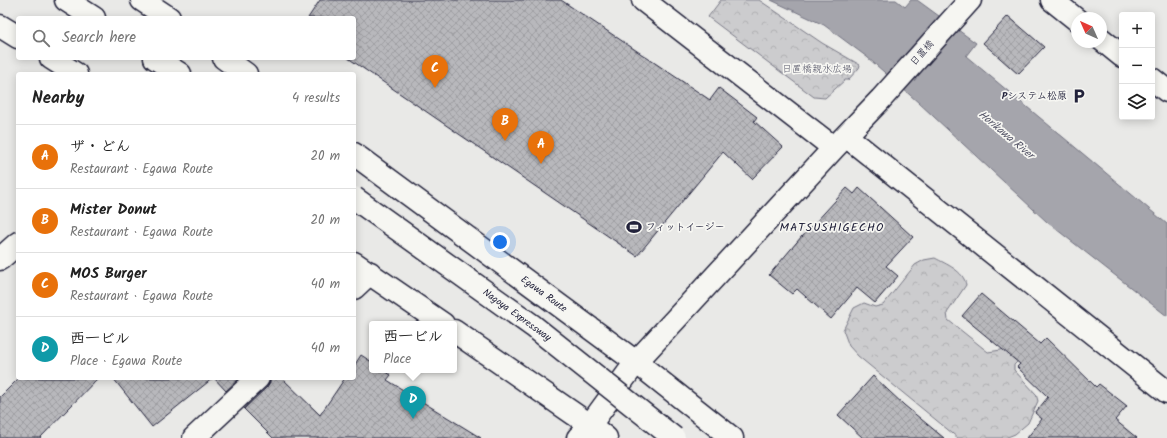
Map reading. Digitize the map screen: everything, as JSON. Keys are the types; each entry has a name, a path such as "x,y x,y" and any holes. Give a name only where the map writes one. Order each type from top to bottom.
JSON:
{"main road":[{"path":"66,0 91,16"},
{"path":"142,0 166,16"},
{"path":"643,0 840,142 1167,392"},
{"path":"1052,0 1071,15"},
{"name":"日置橋","path":"591,434 636,362 881,99 967,4"},
{"path":"0,26 16,36"},
{"path":"1107,44 1119,54"},
{"path":"53,60 73,72"},
{"path":"158,60 177,72"},
{"path":"227,60 243,72"},
{"path":"1155,82 1167,91"},
{"name":"Egawa Route","path":"356,155 636,362 732,438"},
{"name":"Nagoya Expressway","path":"356,199 533,326 674,438"},
{"path":"0,259 16,245"},
{"path":"356,283 362,268 440,321"},
{"path":"457,333 591,434"},
{"path":"194,438 256,380"}],"green space":[{"name":"日置橋親水広場","path":"721,0 759,0 822,43 860,65 859,68 848,80 845,80 825,98 814,97 708,17"},
{"path":"935,258 949,265 965,280 966,285 947,313 948,320 988,352 1001,350 1018,338 1027,352 1014,365 1014,370 1036,394 1038,401 1028,423 1015,434 1005,438 958,438 858,356 849,346 843,330 854,308 864,303 875,307 883,305 915,265 924,260"}],"water":[{"name":"Horikawa River","path":"771,0 896,0 905,7 911,0 917,0 976,43 966,56 1167,224 1167,316 1047,222 919,103 867,57 824,25"}],"building":[{"path":"320,0 561,0 710,100 719,88 757,117 754,121 783,147 752,179 723,152 637,256 351,60 356,60 356,16 309,16"},
{"path":"1008,16 1044,47 1018,74 983,43"},
{"path":"847,188 854,194 859,188 913,237 886,266 898,276 875,303 857,288 831,319 797,289 792,294 769,275 802,236"},
{"path":"981,294 1040,344 1046,338 1096,387 1099,384 1127,406 1115,420 1137,438 1027,438 1042,419 1035,413 1048,397 1017,367 1020,364 962,316"},
{"path":"361,355 369,360 369,373 388,373 391,375 387,380 481,438 273,438 244,409 267,387 270,380 284,380 320,415 344,380 356,380 356,363"},
{"path":"873,376 904,405 944,438 863,438 838,415"},
{"path":"17,380 96,380 40,438 0,438 0,397"},
{"path":"115,380 211,380 152,427"},
{"path":"216,380 238,380 226,391"}],"place":[{"name":"MOS Burger","path":"435,88"},
{"name":"Pシステム松原","path":"1079,96"},
{"name":"Mister Donut","path":"505,141"},
{"name":"ザ・どん","path":"541,164"},
{"name":"フィットイージー","path":"634,227"},
{"name":"西一ビル","path":"413,419"}],"district":[{"name":"MATSUSHIGECHO","path":"832,227"}]}
